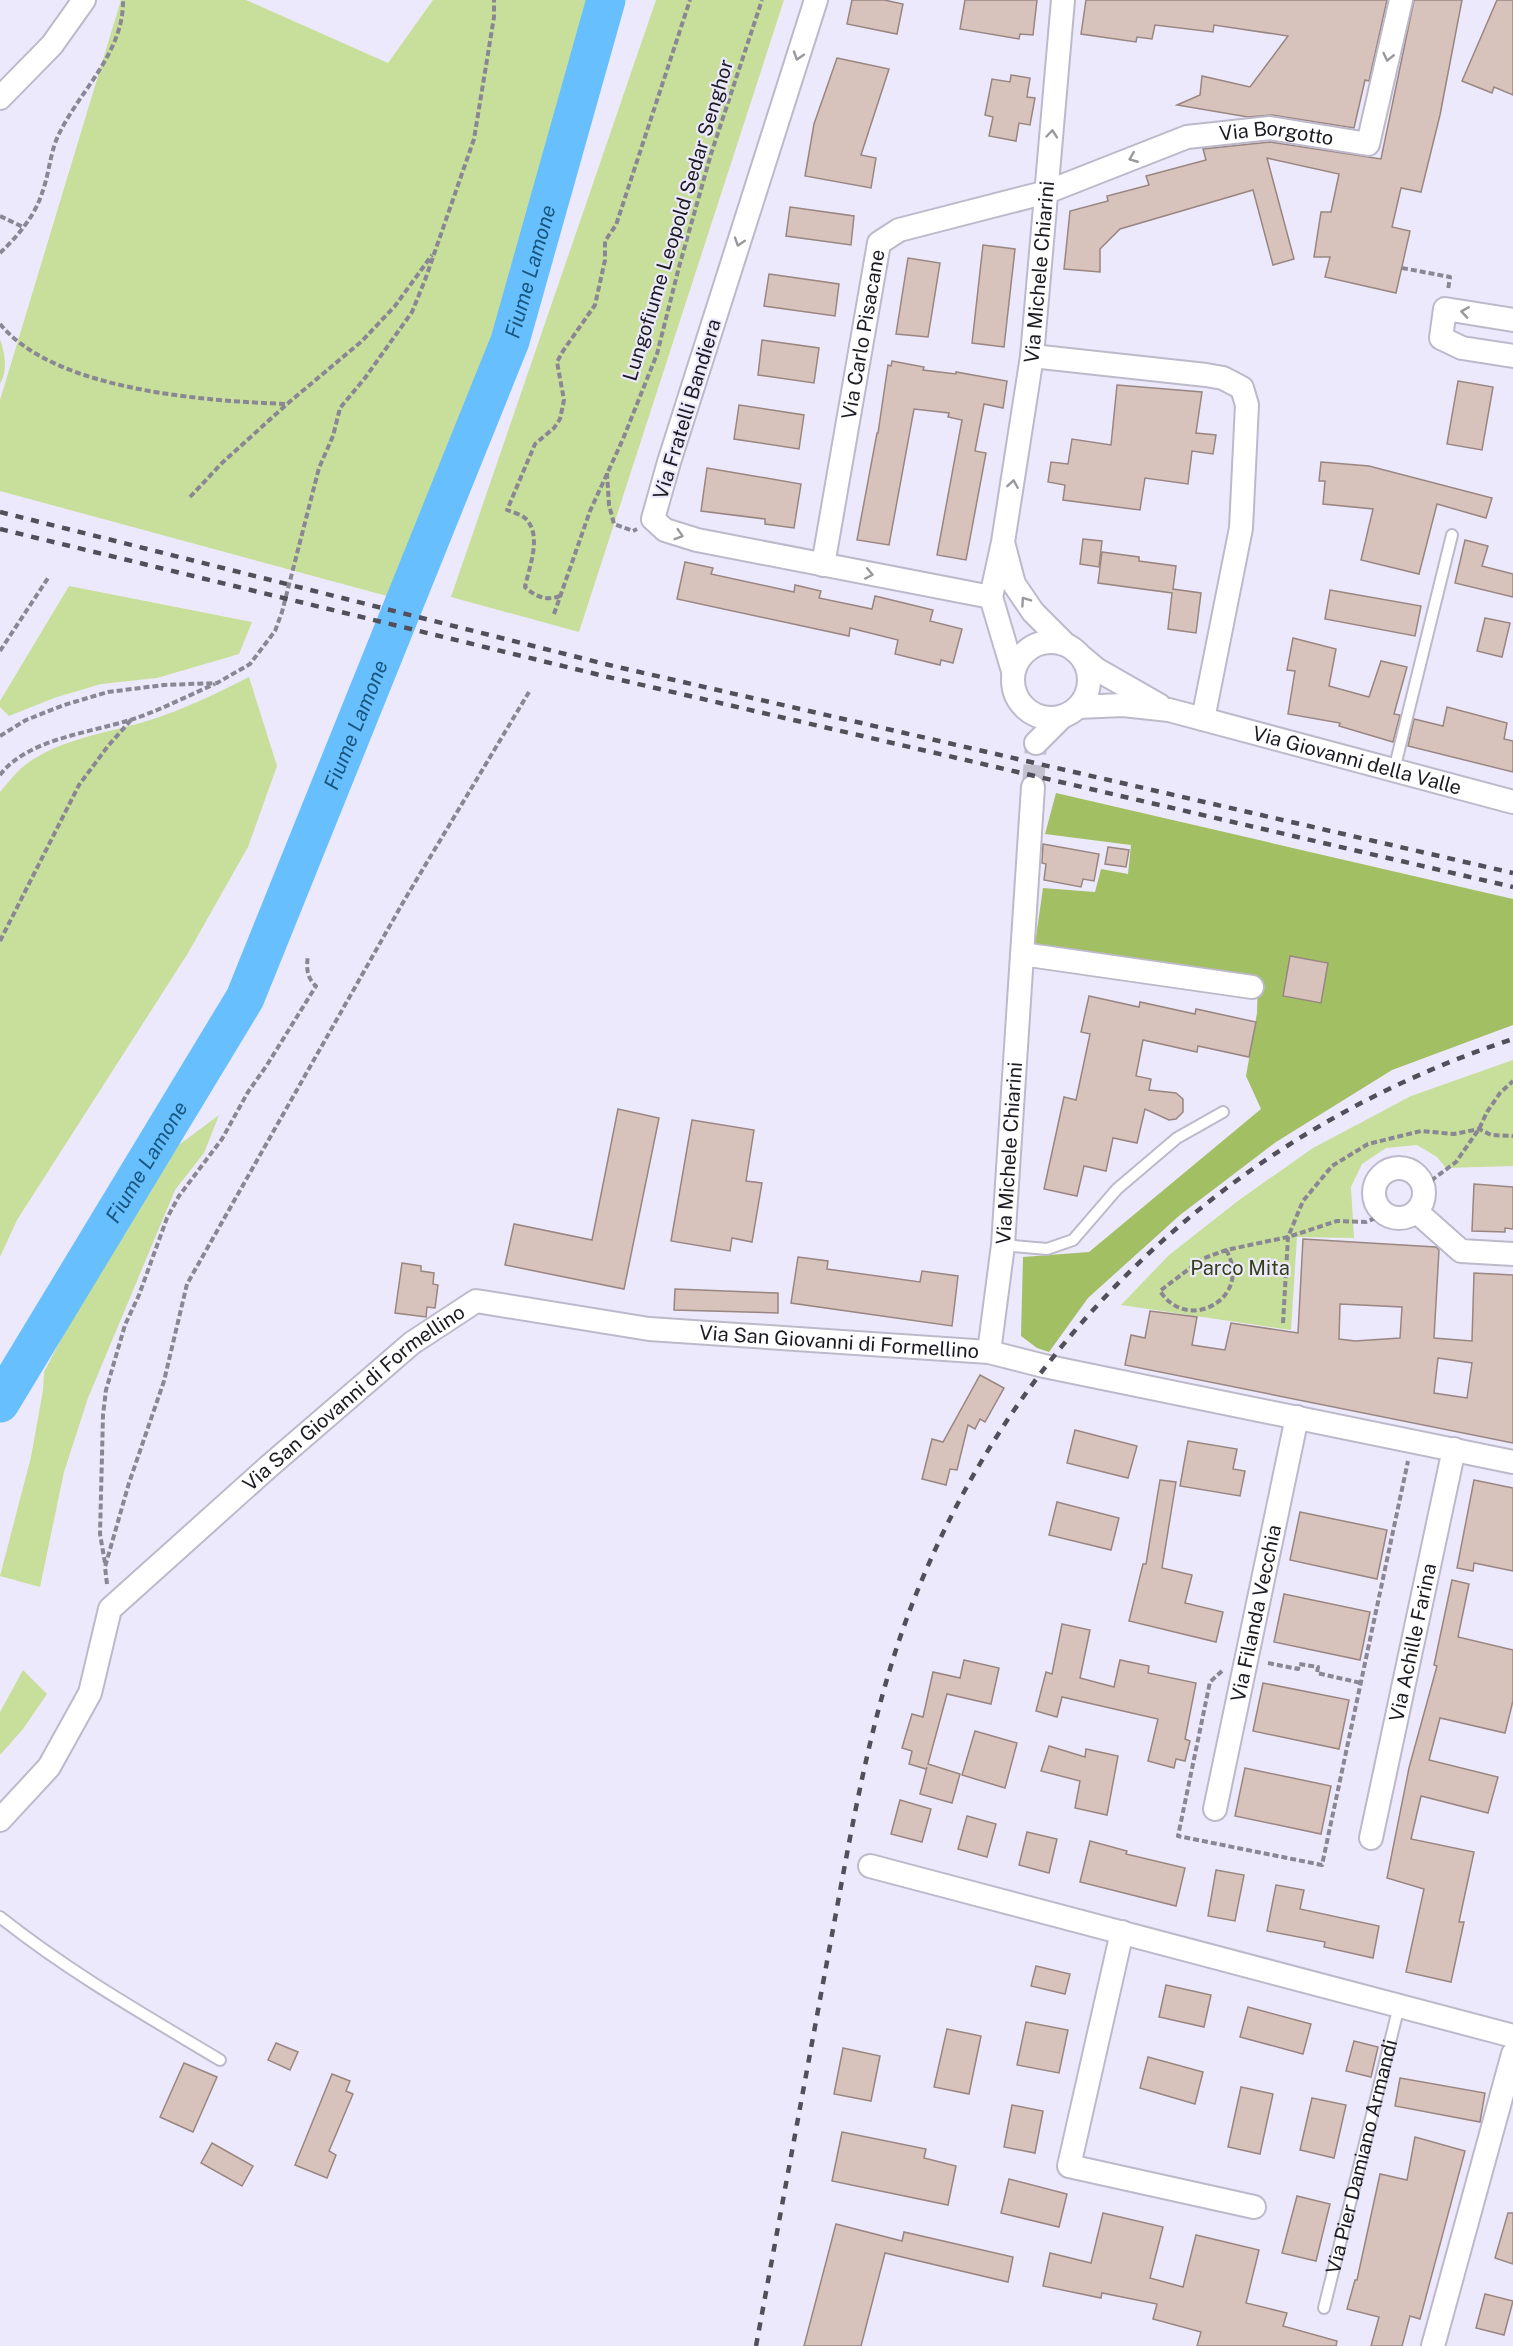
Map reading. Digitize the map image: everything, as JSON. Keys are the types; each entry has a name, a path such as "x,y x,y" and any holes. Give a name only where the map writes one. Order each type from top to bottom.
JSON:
{"street":[{"path":"0,98 52,45 84,0"},
{"name":"Via Fratelli Bandiera","path":"816,0 669,462 653,519 665,530 697,540 991,597"},
{"name":"Via Michele Chiarini","path":"1013,671 991,597 1003,542 1032,356 1063,0"},
{"name":"Via Borgotto","path":"1047,192 1187,137 1270,128 1368,144 1401,0"},
{"name":"Via Carlo Pisacane","path":"823,565 879,243 899,230 1047,192"},
{"path":"1513,320 1445,309 1441,338 1462,348 1513,356"},
{"path":"1032,356 1206,375 1223,378 1242,388 1247,405 1241,528 1203,719"},
{"name":"Via Michele Chiarini","path":"1003,542 1014,584 1033,612 1065,644"},
{"path":"1030,713 1036,742 1070,712 1085,696 1089,684 1088,671 1083,658 1065,644 1052,641 1039,643 1018,659 1013,671 1012,683 1015,695 1030,713 1051,718 1070,712"},
{"name":"Via Giovanni della Valle","path":"1083,658 1096,669 1169,710"},
{"name":"Via Giovanni della Valle","path":"1070,712 1123,705 1169,710 1513,802"},
{"name":"Via Michele Chiarini","path":"989,1352 1003,1245 1033,788"},
{"path":"1022,954 1252,987"},
{"path":"1401,1168 1412,1171 1419,1177 1424,1186 1424,1200 1417,1212 1404,1218 1395,1218 1385,1214 1378,1207 1374,1197 1374,1188 1378,1178 1389,1170 1401,1168"},
{"path":"1417,1212 1461,1251 1513,1254"},
{"name":"Via San Giovanni di Formellino","path":"110,1609 267,1468 412,1343 476,1301 649,1329 989,1352"},
{"path":"989,1352 1044,1366 1513,1462"},
{"name":"Via Filanda Vecchia","path":"1215,1809 1296,1417"},
{"name":"Via Achille Farina","path":"1371,1838 1454,1449"},
{"path":"0,1820 49,1767 90,1693 110,1609"},
{"path":"870,1866 1513,2036"},
{"path":"1122,1932 1069,2166 1254,2207"},
{"path":"1433,2346 1513,2054"}],"lane":[{"path":"1394,770 1452,535"},
{"path":"1003,1245 1047,1250 1073,1240 1117,1189 1177,1138 1223,1112"},
{"path":"0,1917 58,1961 220,2060"},
{"name":"Via Pier Damiano Armandi","path":"1324,2308 1400,2006"}],"path":[{"path":"0,253 18,236 42,196 58,136 109,54 123,12 123,0"},
{"path":"0,775 8,765 46,743 131,720 217,683 250,664 275,631 320,468 333,436 340,408 365,378 412,312 474,139 494,17 494,0"},
{"path":"560,596 549,599 534,595 525,587 534,540 532,529 524,518 507,510 535,444 554,429 560,418 564,400 557,363 562,351 596,305 605,260 605,241 616,225 690,0"},
{"name":"Lungofiume Leopold Sedar Senghor","path":"554,614 590,511 657,354 711,154 762,0"},
{"path":"0,216 23,227"},
{"path":"190,497 222,463 287,404 362,341 395,306 434,252"},
{"path":"1402,268 1450,277 1445,309"},
{"path":"0,324 31,350 57,366 99,380 209,401 287,404"},
{"path":"607,472 609,505 614,524 633,531 653,519"},
{"path":"0,651 48,578"},
{"path":"0,736 26,720 64,705 108,692 164,685 217,683"},
{"path":"105,1567 129,1484 164,1381 187,1284 405,899 530,692"},
{"path":"0,941 79,785 131,720"},
{"path":"110,1609 100,1534 103,1414 106,1390 125,1325 139,1295 167,1218 179,1196 222,1139 248,1092 316,986 310,980 307,970 308,956"},
{"path":"1424,1186 1456,1162 1500,1094 1513,1082"},
{"path":"1283,1323 1288,1237 1299,1210 1314,1187 1332,1166 1368,1144 1421,1131 1454,1134 1479,1129 1491,1135 1513,1136"},
{"path":"1226,1250 1233,1265 1232,1279 1229,1291 1221,1301 1194,1311 1178,1308 1167,1302 1160,1291 1202,1259 1226,1250 1288,1237 1337,1221 1366,1222 1385,1214"},
{"path":"1225,1668 1210,1682 1178,1836 1322,1865 1413,1441"},
{"path":"1263,1662 1298,1669 1299,1664 1318,1667 1317,1673 1361,1683"}],"green space":[{"path":"121,0 246,0 388,63 433,0 606,0 502,339 430,513 398,599 0,491 0,400"},
{"path":"656,0 784,0 579,632 451,597"},
{"path":"0,339 5,362 3,379 0,384"},
{"path":"69,586 252,622 239,654 157,678 101,684 54,698 9,716 0,707 0,701"},
{"path":"249,677 277,766 248,847 188,953 17,1220 0,1257 0,792 25,765 53,749 160,717"},
{"path":"1056,793 1513,899 1513,1025 1392,1070 1276,1142 1180,1215 1088,1298 1049,1352 1037,1348 1021,1336 1023,1257 1089,1252 1261,1109 1246,1076 1257,1013 1258,981 1035,944 1043,888 1095,892 1101,869 1128,874 1131,845 1045,834"},
{"name":"Parco Mita","path":"1513,1060 1513,1166 1446,1168 1437,1157 1417,1145 1386,1148 1362,1164 1351,1187 1354,1238 1297,1237 1291,1330 1121,1305 1169,1255 1239,1200 1313,1148 1411,1096"},
{"path":"219,1115 204,1153 175,1190 88,1398 64,1472 40,1587 0,1576 31,1457 44,1372 100,1265 164,1156"},
{"path":"23,1670 47,1694 23,1729 0,1755 0,1712"}],"building":[{"path":"852,0 884,0 903,4 897,34 847,24"},
{"path":"965,0 1037,0 1033,35 1020,34 1019,39 960,29"},
{"path":"1086,0 1387,0 1369,81 1365,80 1354,128 1272,115 1248,117 1177,105 1200,95 1202,76 1250,87 1288,36 1214,25 1213,32 1155,25 1152,39 1137,37 1136,42 1081,34"},
{"path":"1414,0 1462,0 1440,115 1421,192 1401,188 1392,227 1410,231 1396,293 1325,277 1330,257 1314,257 1321,212 1331,212 1339,174 1267,158 1294,259 1273,265 1253,190 1120,229 1100,249 1100,272 1064,269 1070,211 1108,201 1107,196 1149,185 1146,176 1206,160 1203,149 1270,142 1381,159"},
{"path":"1497,0 1513,0 1513,95 1494,87 1492,93 1462,81"},
{"path":"837,58 889,69 861,155 876,158 871,188 805,176 814,124"},
{"path":"1011,75 1030,78 1027,97 1035,98 1030,125 1019,123 1016,141 989,136 993,117 985,115 992,79 1010,82"},
{"path":"790,207 854,216 851,245 786,236"},
{"path":"983,245 1015,249 1004,347 972,343"},
{"path":"908,258 940,263 928,337 896,334"},
{"path":"769,274 839,284 835,316 764,306"},
{"path":"762,340 819,348 814,383 758,375"},
{"path":"892,361 924,367 923,370 956,374 956,372 1007,381 1003,408 984,404 975,451 986,453 966,560 937,555 962,420 948,417 949,413 914,409 889,545 857,540 878,433 888,365 891,366"},
{"path":"1458,381 1493,387 1482,450 1447,444"},
{"path":"1117,385 1202,392 1196,433 1216,435 1213,454 1192,451 1188,484 1145,478 1140,510 1063,500 1065,485 1048,482 1051,462 1068,464 1072,439 1111,445"},
{"path":"739,405 804,415 799,449 734,439"},
{"path":"1321,462 1369,466 1492,498 1486,518 1437,504 1419,574 1361,560 1373,509 1323,504 1325,481 1319,481"},
{"path":"707,468 801,484 794,528 765,524 765,519 701,511"},
{"path":"1083,539 1102,541 1099,567 1080,564"},
{"path":"1465,540 1488,546 1482,566 1513,574 1513,597 1455,583"},
{"path":"1102,552 1139,557 1139,561 1176,566 1173,589 1201,593 1196,633 1168,629 1172,593 1098,583"},
{"path":"685,562 713,568 711,574 794,592 795,585 821,591 819,598 872,609 875,596 933,610 930,621 962,629 953,663 941,660 940,665 895,654 898,640 850,628 849,636 677,599"},
{"path":"1330,590 1421,606 1415,636 1325,619"},
{"path":"1485,618 1510,623 1502,657 1477,651"},
{"path":"1293,638 1336,649 1329,686 1369,697 1381,661 1407,667 1394,714 1400,715 1393,742 1339,726 1340,723 1288,714 1295,671 1287,670"},
{"path":"1447,707 1507,723 1504,739 1513,741 1513,772 1408,746 1414,719 1443,726"},
{"path":"1043,844 1099,854 1094,881 1083,879 1081,887 1044,880 1046,864 1042,863"},
{"path":"1108,847 1129,850 1126,867 1105,864"},
{"path":"1290,956 1328,963 1321,1003 1283,996"},
{"path":"1089,996 1139,1007 1140,1002 1195,1014 1196,1009 1256,1022 1249,1057 1198,1046 1197,1052 1143,1040 1136,1076 1151,1079 1149,1090 1176,1093 1183,1099 1183,1112 1176,1119 1169,1120 1145,1109 1137,1143 1113,1138 1106,1171 1084,1166 1077,1196 1044,1189 1064,1097 1076,1100 1090,1034 1081,1032"},
{"path":"618,1109 659,1118 624,1289 505,1265 514,1224 592,1240"},
{"path":"692,1120 754,1130 746,1181 762,1183 752,1242 732,1238 730,1251 671,1241"},
{"path":"1474,1184 1513,1187 1513,1229 1505,1228 1505,1232 1472,1231"},
{"path":"1303,1239 1436,1247 1439,1250 1434,1338 1472,1341 1474,1273 1513,1275 1513,1443 1125,1365 1131,1335 1145,1338 1150,1311 1197,1317 1192,1345 1225,1350 1231,1323 1298,1333","holes":["1340,1304 1402,1307 1400,1338 1355,1341 1339,1339","1438,1358 1472,1363 1467,1398 1434,1393"]},
{"path":"798,1257 828,1261 827,1269 920,1282 922,1271 958,1276 952,1326 791,1303"},
{"path":"402,1263 421,1266 421,1271 434,1273 433,1284 438,1285 435,1308 427,1307 426,1317 395,1313"},
{"path":"675,1289 778,1293 778,1313 674,1310"},
{"path":"980,1375 1004,1388 985,1422 980,1419 975,1429 968,1425 957,1470 950,1469 946,1485 922,1479 932,1439 943,1442"},
{"path":"1075,1430 1137,1446 1128,1478 1067,1463"},
{"path":"1188,1441 1237,1449 1233,1469 1245,1471 1240,1496 1180,1486"},
{"path":"1160,1480 1176,1482 1162,1568 1192,1575 1185,1603 1223,1612 1216,1642 1129,1621 1143,1564 1146,1564"},
{"path":"1474,1480 1513,1488 1513,1571 1474,1563 1473,1571 1457,1568"},
{"path":"1057,1502 1119,1518 1111,1550 1049,1535"},
{"path":"1300,1512 1387,1530 1377,1579 1290,1560"},
{"path":"1452,1580 1469,1584 1458,1637 1513,1650 1513,1701 1505,1733 1440,1718 1429,1760 1498,1777 1488,1813 1421,1796 1411,1839 1474,1852 1459,1922 1464,1922 1451,1982 1406,1972 1424,1889 1387,1878 1409,1768 1437,1666 1434,1665"},
{"path":"1284,1594 1370,1612 1360,1660 1274,1642"},
{"path":"1062,1624 1090,1630 1080,1678 1114,1687 1120,1660 1149,1666 1148,1673 1196,1683 1185,1739 1190,1741 1185,1761 1176,1759 1174,1768 1148,1761 1158,1719 1062,1697 1057,1717 1036,1711 1046,1672 1052,1674"},
{"path":"964,1660 999,1668 991,1704 947,1694 928,1764 960,1774 952,1803 920,1794 927,1767 926,1769 909,1764 912,1751 902,1748 912,1714 923,1717 933,1672 960,1678"},
{"path":"1263,1683 1349,1700 1339,1749 1253,1731"},
{"path":"975,1731 1017,1743 1005,1788 962,1775"},
{"path":"1049,1746 1085,1757 1086,1749 1118,1756 1107,1815 1075,1808 1080,1781 1041,1771"},
{"path":"1245,1768 1331,1786 1321,1834 1235,1816"},
{"path":"900,1800 931,1809 922,1842 891,1834"},
{"path":"967,1816 996,1824 987,1857 958,1849"},
{"path":"1027,1832 1057,1839 1049,1873 1019,1865"},
{"path":"1090,1841 1127,1851 1126,1854 1185,1868 1176,1906 1080,1882"},
{"path":"1216,1870 1244,1875 1235,1921 1208,1916"},
{"path":"1276,1885 1304,1890 1300,1909 1379,1926 1373,1958 1324,1947 1325,1942 1267,1931"},
{"path":"1036,1966 1070,1974 1065,1994 1031,1986"},
{"path":"1166,1985 1211,1995 1204,2027 1159,2017"},
{"path":"1248,2007 1311,2024 1303,2054 1240,2037"},
{"path":"1026,2022 1068,2030 1059,2073 1017,2065"},
{"path":"947,2029 981,2036 969,2094 934,2087"},
{"path":"1354,2041 1378,2047 1371,2077 1346,2071"},
{"path":"276,2043 298,2052 290,2070 268,2060"},
{"path":"843,2048 880,2056 871,2101 834,2094"},
{"path":"1148,2057 1203,2072 1195,2104 1140,2088"},
{"path":"184,2063 217,2077 193,2132 160,2117"},
{"path":"332,2074 350,2081 346,2091 353,2094 329,2151 336,2155 327,2178 295,2165"},
{"path":"1400,2078 1485,2093 1480,2122 1395,2106"},
{"path":"1241,2087 1273,2094 1260,2154 1228,2147"},
{"path":"1312,2098 1346,2105 1334,2158 1300,2150"},
{"path":"1012,2105 1043,2111 1035,2153 1004,2147"},
{"path":"842,2132 926,2149 924,2158 956,2166 948,2205 832,2181"},
{"path":"1415,2137 1465,2151 1420,2319 1410,2316 1402,2346 1371,2346 1379,2317 1347,2309 1355,2280 1357,2280 1380,2174 1407,2180"},
{"path":"212,2143 253,2166 242,2186 201,2163"},
{"path":"1009,2179 1067,2194 1059,2227 1001,2213"},
{"path":"1297,2196 1330,2204 1316,2261 1282,2253"},
{"path":"1103,2213 1163,2227 1150,2278 1183,2287 1196,2235 1259,2250 1246,2303 1287,2313 1283,2326 1337,2341 1336,2346 1197,2346 1201,2332 1153,2319 1157,2304 1102,2293 1101,2298 1043,2286 1050,2253 1091,2263"},
{"path":"1508,2213 1513,2213 1513,2264 1495,2258"},
{"path":"836,2224 902,2241 904,2232 1013,2257 1008,2282 885,2253 861,2346 804,2346"},
{"path":"1485,2294 1513,2301 1504,2335 1476,2328"}],"waterway":[{"name":"Fiume Lamone","path":"0,1403 245,998 510,341 606,0"}],"tunnel":[{"path":"1033,787 1036,743"}],"railway":[{"path":"0,512 609,665 1513,873"},
{"path":"0,529 608,677 1513,887"},
{"path":"756,2346 866,1761 889,1672 903,1629 919,1587 964,1492 1019,1403 1083,1321 1155,1247 1235,1182 1322,1125 1415,1077 1513,1039"}]}
